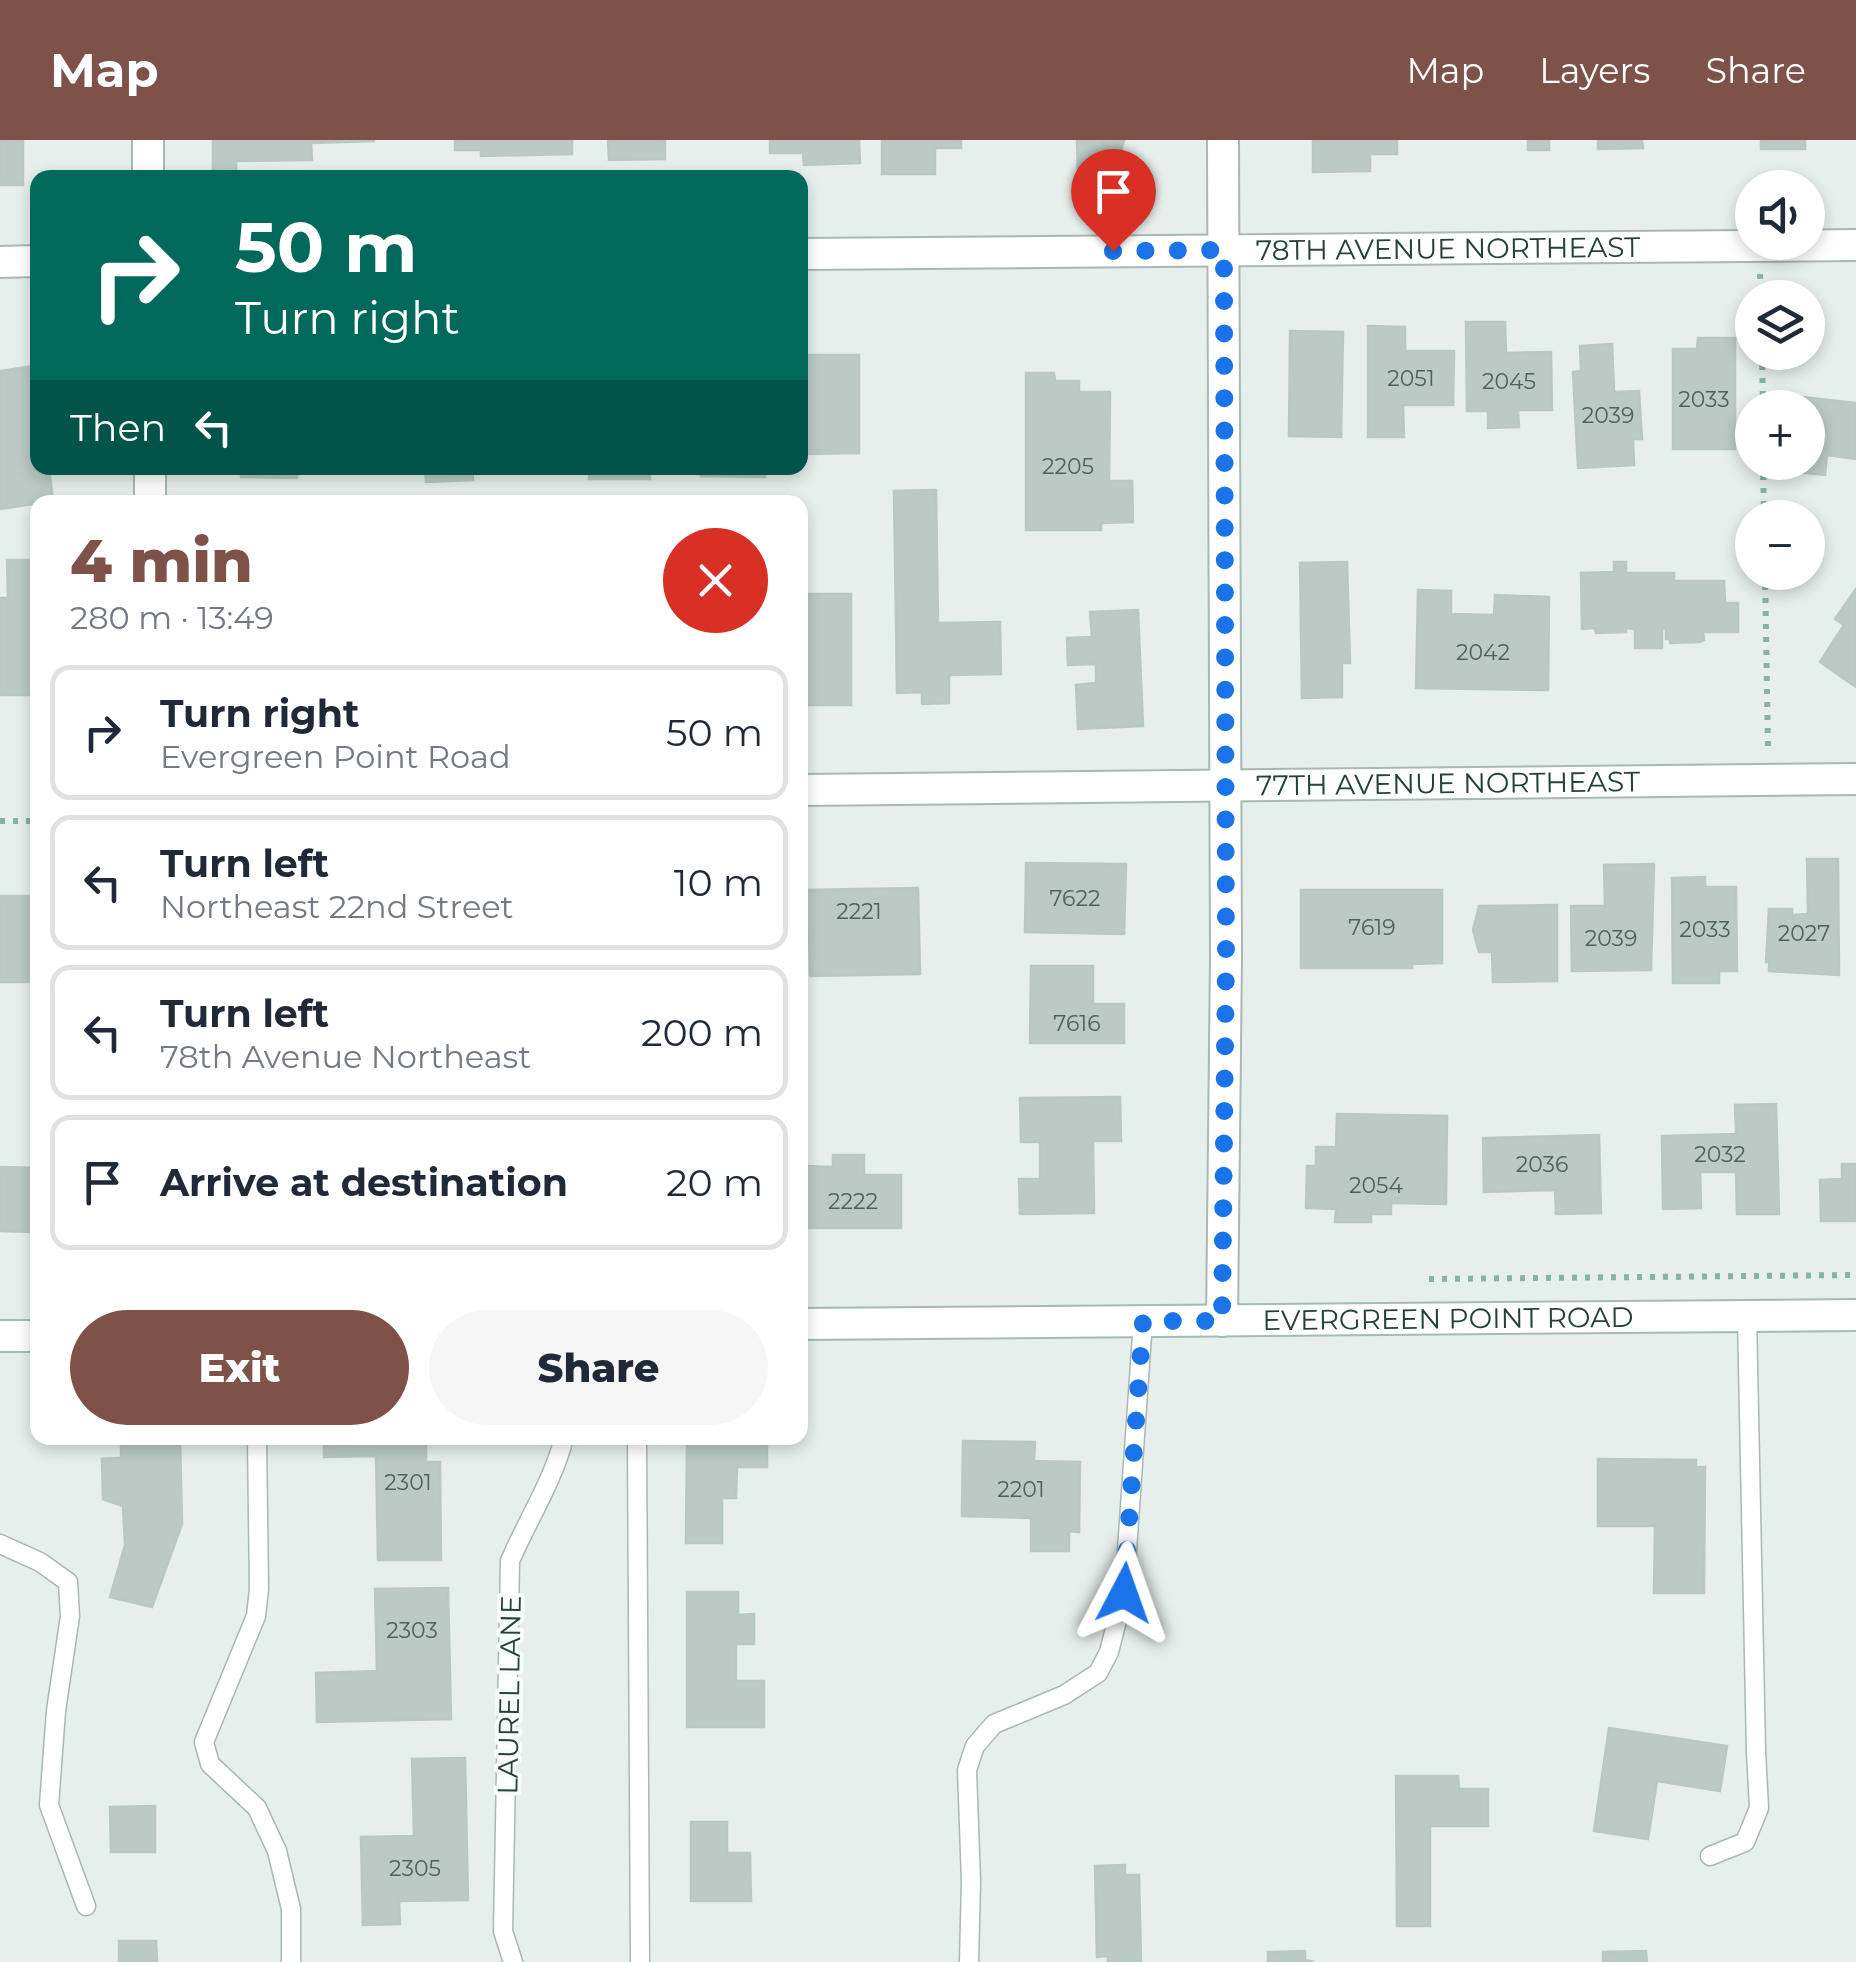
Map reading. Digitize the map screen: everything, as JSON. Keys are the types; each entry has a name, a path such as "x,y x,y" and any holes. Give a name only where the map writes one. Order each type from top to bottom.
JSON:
{"street":[{"path":"148,140 148,170"},
{"path":"1222,1321 1226,787 1223,140"},
{"name":"78TH AVENUE NORTHEAST","path":"808,254 1856,245"},
{"path":"0,262 30,261"},
{"name":"77TH AVENUE NORTHEAST","path":"808,790 1856,779"},
{"name":"EVERGREEN POINT ROAD","path":"808,1324 1856,1315"}],"lane":[{"path":"1710,1856 1745,1842 1760,1808 1747,1316"},
{"path":"968,1962 971,1880 967,1770 974,1746 994,1724 1064,1694 1098,1673 1109,1652 1124,1593 1143,1321"},
{"path":"257,1445 260,1589 256,1616 204,1742 210,1764 257,1808 277,1851 291,1909 290,1962"},
{"name":"LAUREL LANE","path":"513,1962 502,1930 510,1561 530,1514 556,1472 562,1445"},
{"path":"638,1445 640,1962"},
{"path":"0,1544 40,1562 68,1582 70,1616 56,1710 50,1805 86,1906"}],"path":[{"path":"1766,590 1771,740 1768,780"},
{"path":"0,821 30,821"},
{"path":"1429,1279 1856,1275"}],"building":[{"path":"0,140 23,140 23,185 0,185"},
{"path":"213,140 374,140 311,143 312,160 236,161 236,170 213,170"},
{"path":"455,140 572,140 572,154 481,156 481,150 455,150"},
{"path":"608,140 665,140 665,159 609,160"},
{"path":"770,140 859,140 860,163 804,165 803,153 770,153"},
{"path":"882,140 961,140 961,148 935,148 935,174 882,174"},
{"path":"1077,140 1124,140 1119,177 1078,177"},
{"path":"1313,140 1397,140 1397,154 1370,154 1370,171 1313,172"},
{"path":"1528,140 1549,140 1549,150 1528,150"},
{"path":"1598,140 1642,140 1643,148 1598,149"},
{"path":"1761,140 1805,140 1805,149 1761,149"},
{"path":"1466,322 1505,322 1506,353 1551,352 1552,410 1518,410 1519,427 1488,428 1488,411 1467,411"},
{"path":"1368,326 1405,327 1405,351 1454,351 1453,405 1403,405 1404,437 1368,437"},
{"path":"1290,331 1343,332 1341,437 1289,436"},
{"path":"1698,338 1735,338 1735,449 1673,449 1673,349 1697,349"},
{"path":"1612,344 1614,392 1639,391 1642,439 1633,439 1634,465 1578,468 1573,372 1581,371 1580,346"},
{"path":"808,355 859,355 859,453 808,454"},
{"path":"30,367 30,475 50,475 52,495 30,495 30,504 0,509 0,371"},
{"path":"1026,373 1054,373 1055,381 1079,381 1079,392 1110,392 1109,481 1132,481 1133,522 1101,523 1101,530 1026,530"},
{"path":"1825,400 1856,403 1856,459 1827,455 1825,475"},
{"path":"241,475 297,475 297,478"},
{"path":"426,475 473,475 473,480 426,482"},
{"path":"589,475 650,475 650,479 589,479"},
{"path":"765,475 765,477 701,476"},
{"path":"936,490 938,623 1000,622 1001,674 949,675 949,703 922,704 922,692 897,693 894,491"},
{"path":"7,560 30,560 30,695 0,695 0,598 8,598"},
{"path":"1347,562 1350,663 1342,663 1342,697 1302,698 1300,563"},
{"path":"1614,562 1626,562 1626,573 1674,573 1674,581 1724,581 1725,603 1738,603 1738,632 1703,632 1704,640 1700,642 1670,643 1666,628 1662,628 1662,648 1635,648 1635,629 1596,633 1595,628 1582,629 1581,573 1614,572"},
{"path":"1856,589 1856,687 1820,662 1844,625 1835,619"},
{"path":"1418,590 1451,591 1451,614 1494,615 1495,595 1549,597 1548,690 1416,688"},
{"path":"808,594 851,594 851,705 808,705"},
{"path":"1138,610 1143,726 1078,729 1076,685 1096,683 1096,664 1068,665 1067,638 1092,637 1090,612"},
{"path":"1807,859 1838,859 1839,975 1769,971 1766,962 1769,909 1792,909 1792,915 1808,914"},
{"path":"1026,863 1126,864 1124,934 1025,932"},
{"path":"1654,864 1651,970 1572,971 1571,906 1605,906 1604,865"},
{"path":"1705,877 1705,887 1736,887 1737,971 1719,971 1719,983 1673,983 1672,878"},
{"path":"918,888 920,974 810,976 808,890"},
{"path":"1301,890 1442,890 1442,963 1412,964 1412,968 1301,968"},
{"path":"0,896 30,896 30,982 0,982"},
{"path":"1557,905 1557,981 1493,982 1492,952 1479,952 1473,930 1479,906"},
{"path":"1031,966 1093,966 1093,1004 1124,1004 1124,1043 1030,1043"},
{"path":"1120,1097 1121,1141 1093,1141 1094,1213 1020,1214 1019,1179 1040,1179 1040,1142 1021,1142 1020,1098"},
{"path":"1776,1104 1779,1214 1737,1214 1736,1172 1700,1172 1701,1208 1663,1209 1662,1136 1736,1134 1735,1105"},
{"path":"1337,1114 1447,1116 1446,1204 1391,1203 1391,1214 1371,1214 1371,1222 1335,1222 1336,1209 1306,1208 1307,1166 1316,1166 1316,1147 1336,1147"},
{"path":"1599,1135 1601,1213 1556,1214 1555,1190 1484,1192 1483,1138"},
{"path":"833,1155 864,1155 864,1175 901,1175 901,1228 808,1228 808,1166 833,1167"},
{"path":"1842,1164 1856,1164 1856,1221 1821,1221 1820,1180 1842,1179"},
{"path":"0,1167 30,1168 30,1232 0,1231"},
{"path":"963,1441 1035,1442 1034,1461 1080,1462 1079,1532 1069,1531 1069,1551 1031,1551 1031,1518 962,1516"},
{"path":"121,1445 180,1445 182,1524 152,1607 110,1597 125,1545 123,1506 103,1499 102,1459 121,1458"},
{"path":"324,1445 426,1445 426,1462 440,1462 441,1560 378,1560 376,1456 324,1457"},
{"path":"687,1445 767,1445 767,1467 737,1467 736,1498 722,1498 722,1543 686,1543"},
{"path":"1598,1459 1696,1460 1696,1467 1705,1467 1704,1593 1654,1593 1655,1526 1598,1526"},
{"path":"448,1588 451,1719 317,1722 316,1673 377,1671 375,1589"},
{"path":"687,1592 738,1592 738,1615 754,1614 754,1644 736,1644 736,1681 764,1681 764,1727 687,1727"},
{"path":"1609,1728 1727,1746 1720,1791 1657,1781 1648,1839 1594,1831"},
{"path":"465,1758 468,1900 399,1901 400,1924 363,1925 361,1837 414,1836 412,1759"},
{"path":"1396,1776 1458,1776 1459,1789 1488,1789 1488,1826 1430,1826 1430,1926 1397,1926"},
{"path":"155,1806 155,1852 111,1852 110,1807"},
{"path":"691,1822 727,1822 727,1853 750,1853 751,1901 691,1901"},
{"path":"1125,1865 1125,1875 1139,1875 1141,1962 1108,1962 1108,1956 1097,1957 1095,1866"},
{"path":"119,1941 156,1941 157,1962 119,1962"},
{"path":"1305,1951 1305,1960 1314,1962 1268,1962 1268,1952"},
{"path":"1646,1951 1647,1962 1603,1962 1603,1952"}],"route":[{"path":"1113,251 1224,250 1226,958 1222,1321 1143,1321 1124,1593"}]}
